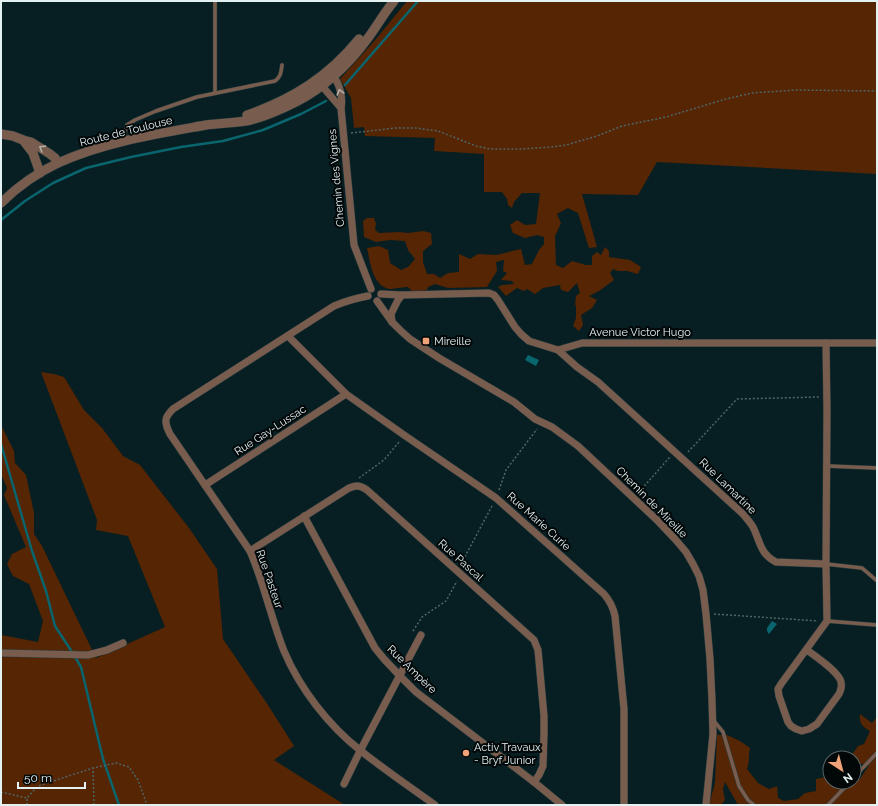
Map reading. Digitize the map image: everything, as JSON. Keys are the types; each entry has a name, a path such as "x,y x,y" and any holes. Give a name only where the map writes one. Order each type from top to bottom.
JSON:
{"street":[{"name":"Route de Toulouse","path":"223,123 272,106 301,90 323,75 346,54 393,2"},
{"name":"Route de Toulouse","path":"1,203 17,189 40,173 58,163 86,152 125,141 174,131 251,120 268,115 297,102 322,86 352,57 367,39 393,2"},
{"path":"333,76 323,75 322,86 341,108"},
{"name":"Chemin des Vignes","path":"333,76 338,86 342,101 341,108 343,134 354,245 370,293"},
{"path":"1,134 31,142 50,154 58,163"},
{"path":"23,140 33,153 40,173"},
{"path":"288,336 344,301 370,293 377,289 379,297"},
{"path":"370,293 371,301 379,297 402,295 490,293 498,300 515,327 529,341 558,350"},
{"path":"392,322 391,314 402,295"},
{"name":"Chemin de Mireille","path":"379,297 392,322 414,342 514,402 535,419 560,432 578,446 658,521 686,552 693,564 703,590 706,614 713,720 710,774 706,805"},
{"name":"Rue Marie Curie","path":"288,336 346,394 496,498 610,601 615,616 624,709 624,805"},
{"name":"Rue Pasteur","path":"288,336 173,408 165,421 166,426 250,551 284,650 292,668 309,697 341,733 360,750 435,805"},
{"name":"Avenue Victor Hugo","path":"558,350 582,343 877,343"},
{"path":"807,650 838,674 841,681 841,689 817,724 802,731 791,726 788,722 778,689 828,621 826,564 826,343"},
{"name":"Rue Lamartine","path":"558,350 577,368 598,382 743,514 752,526 762,550 769,558 776,562 826,564"},
{"name":"Rue Gay-Lussac","path":"205,485 346,394"},
{"path":"250,551 349,488 356,486"},
{"name":"Rue Pascal","path":"356,486 361,486 367,490 534,640 538,650 544,716 543,766 534,782"},
{"name":"Rue Ampère","path":"304,516 375,648 384,659 416,692 534,782"},
{"path":"344,784 360,750 421,635"},
{"path":"1,653 88,655 107,650 123,643"},
{"path":"534,782 562,805"}],"lane":[{"path":"215,1 215,93"},
{"path":"125,141 127,125 135,120 175,104 215,93 275,81 279,78 282,65"},
{"path":"826,466 877,468"},
{"path":"826,564 862,568 876,580"},
{"path":"828,621 877,625"},
{"path":"713,720 723,732 739,786 748,800 754,805"},
{"path":"862,769 877,753"},
{"path":"828,805 842,790"}],"path":[{"path":"343,134 396,128 416,128 438,131 476,146 490,149 551,147 566,145 597,136 622,126 666,117 726,99 752,93 805,90 877,91"},
{"path":"682,458 737,398 826,396"},
{"path":"356,486 359,478 384,460 404,435"},
{"path":"643,487 675,452"},
{"path":"421,635 413,631 422,616 446,601 461,574"},
{"path":"706,614 828,621"},
{"path":"27,805 28,798 36,788 41,785 92,768 116,764 129,767 138,780 147,805"},
{"path":"92,768 94,805"},
{"path":"1,792 28,798"}],"shaded area":[{"path":"407,1 877,1 877,174 657,162 638,195 582,194 597,247 589,248 578,213 568,208 557,214 561,223 555,236 556,265 563,268 572,261 592,265 592,256 597,252 601,255 605,247 609,251 609,257 630,260 641,267 638,274 613,269 610,273 614,280 589,296 597,300 592,308 581,315 583,325 579,331 573,326 576,318 576,296 580,293 577,283 568,292 561,290 560,285 543,288 535,294 527,289 524,291 517,288 506,296 498,287 502,285 514,284 512,281 501,280 507,273 503,271 504,260 496,262 497,271 487,287 448,288 435,284 428,287 427,290 413,292 408,287 389,289 383,287 375,278 367,248 379,246 388,250 390,263 401,270 408,267 415,259 408,250 405,241 390,240 376,242 364,237 363,221 367,218 374,218 376,224 375,230 379,233 408,233 423,231 431,233 432,244 423,251 423,262 427,274 434,274 440,278 448,273 459,272 459,254 470,259 478,254 496,255 521,249 525,265 532,264 539,250 544,244 544,237 537,235 525,238 513,233 510,225 517,220 525,225 536,224 540,193 522,193 514,202 512,208 508,205 507,199 502,192 484,192 484,154 434,151 435,138 365,136 364,127 354,128 351,98 340,79 376,39"},
{"path":"41,372 64,377 84,410 102,428 123,456 140,465 189,528 217,569 223,639 294,746 274,760 345,805 1,805 1,635 38,642 43,621 29,584 13,576 7,564 12,554 26,547 4,495 7,488 1,474 1,425 14,451 15,463 26,475 34,513 34,534 42,546 96,658 165,627 128,536 96,530 97,520"},
{"path":"860,714 872,723 877,717 877,805 738,805 725,782 723,789 725,800 721,805 709,805 715,783 717,735 727,735 750,748 747,769 758,783 769,789 777,786 778,798 784,801 798,799 805,793 816,791 816,779 822,778 822,790 862,790 862,776 869,765 862,764 862,750 855,750 858,746 864,744 870,731 865,728 860,720"}],"water":[{"path":"528,355 539,360 536,366 525,360"},
{"path":"772,621 777,624 769,634 767,628"}],"waterway":[{"path":"345,85 418,1"},
{"path":"1,220 25,201 53,183 86,168 181,147 223,141 263,130 301,114 326,101"},
{"path":"1,444 32,551 46,591 55,626 72,652"},
{"path":"75,657 81,667 103,759 119,805"}],"place":[{"name":"Mireille","path":"426,341"},
{"name":"Activ Travaux - Bryf Junior","path":"466,753"}]}
